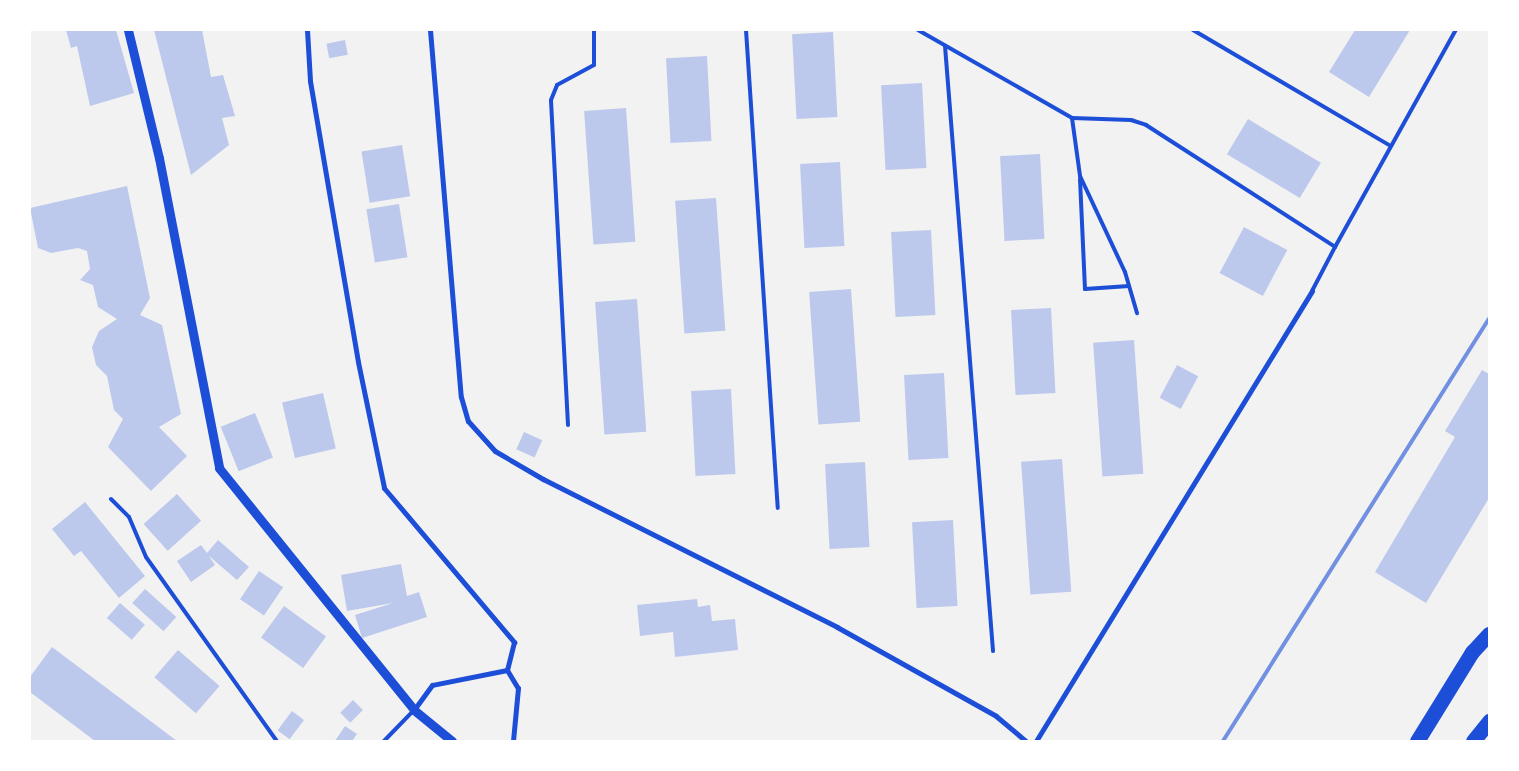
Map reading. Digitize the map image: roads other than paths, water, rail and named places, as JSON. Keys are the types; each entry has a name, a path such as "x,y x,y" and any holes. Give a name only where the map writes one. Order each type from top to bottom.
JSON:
{"highway":[{"path":"1417,741 1472,652 1489,634"},
{"path":"1473,741 1489,721"}],"street":[{"path":"128,30 159,158 219,468 414,710 452,741"},
{"path":"307,30 310,81 358,362 384,488 514,642 507,670 518,688 513,741"},
{"path":"430,30 461,397 468,421 495,451 542,479 837,627 996,716 1026,741"},
{"path":"1036,741 1312,291"},
{"path":"414,710 432,685 507,670"}],"lane":[{"path":"568,425 550,100 557,85 594,64 594,30"},
{"path":"746,30 778,508"},
{"path":"918,30 1072,118 1131,120 1146,125 1335,247"},
{"path":"1193,30 1389,145"},
{"path":"1312,291 1389,145 1456,30"},
{"path":"945,46 993,651"},
{"path":"1072,118 1080,176 1085,289 1130,286"},
{"path":"1080,176 1130,286 1137,313"},
{"path":"112,499 129,518 146,557 277,741"},
{"path":"384,741 414,710"}],"railway":[{"path":"1223,741 1489,319"}]}
